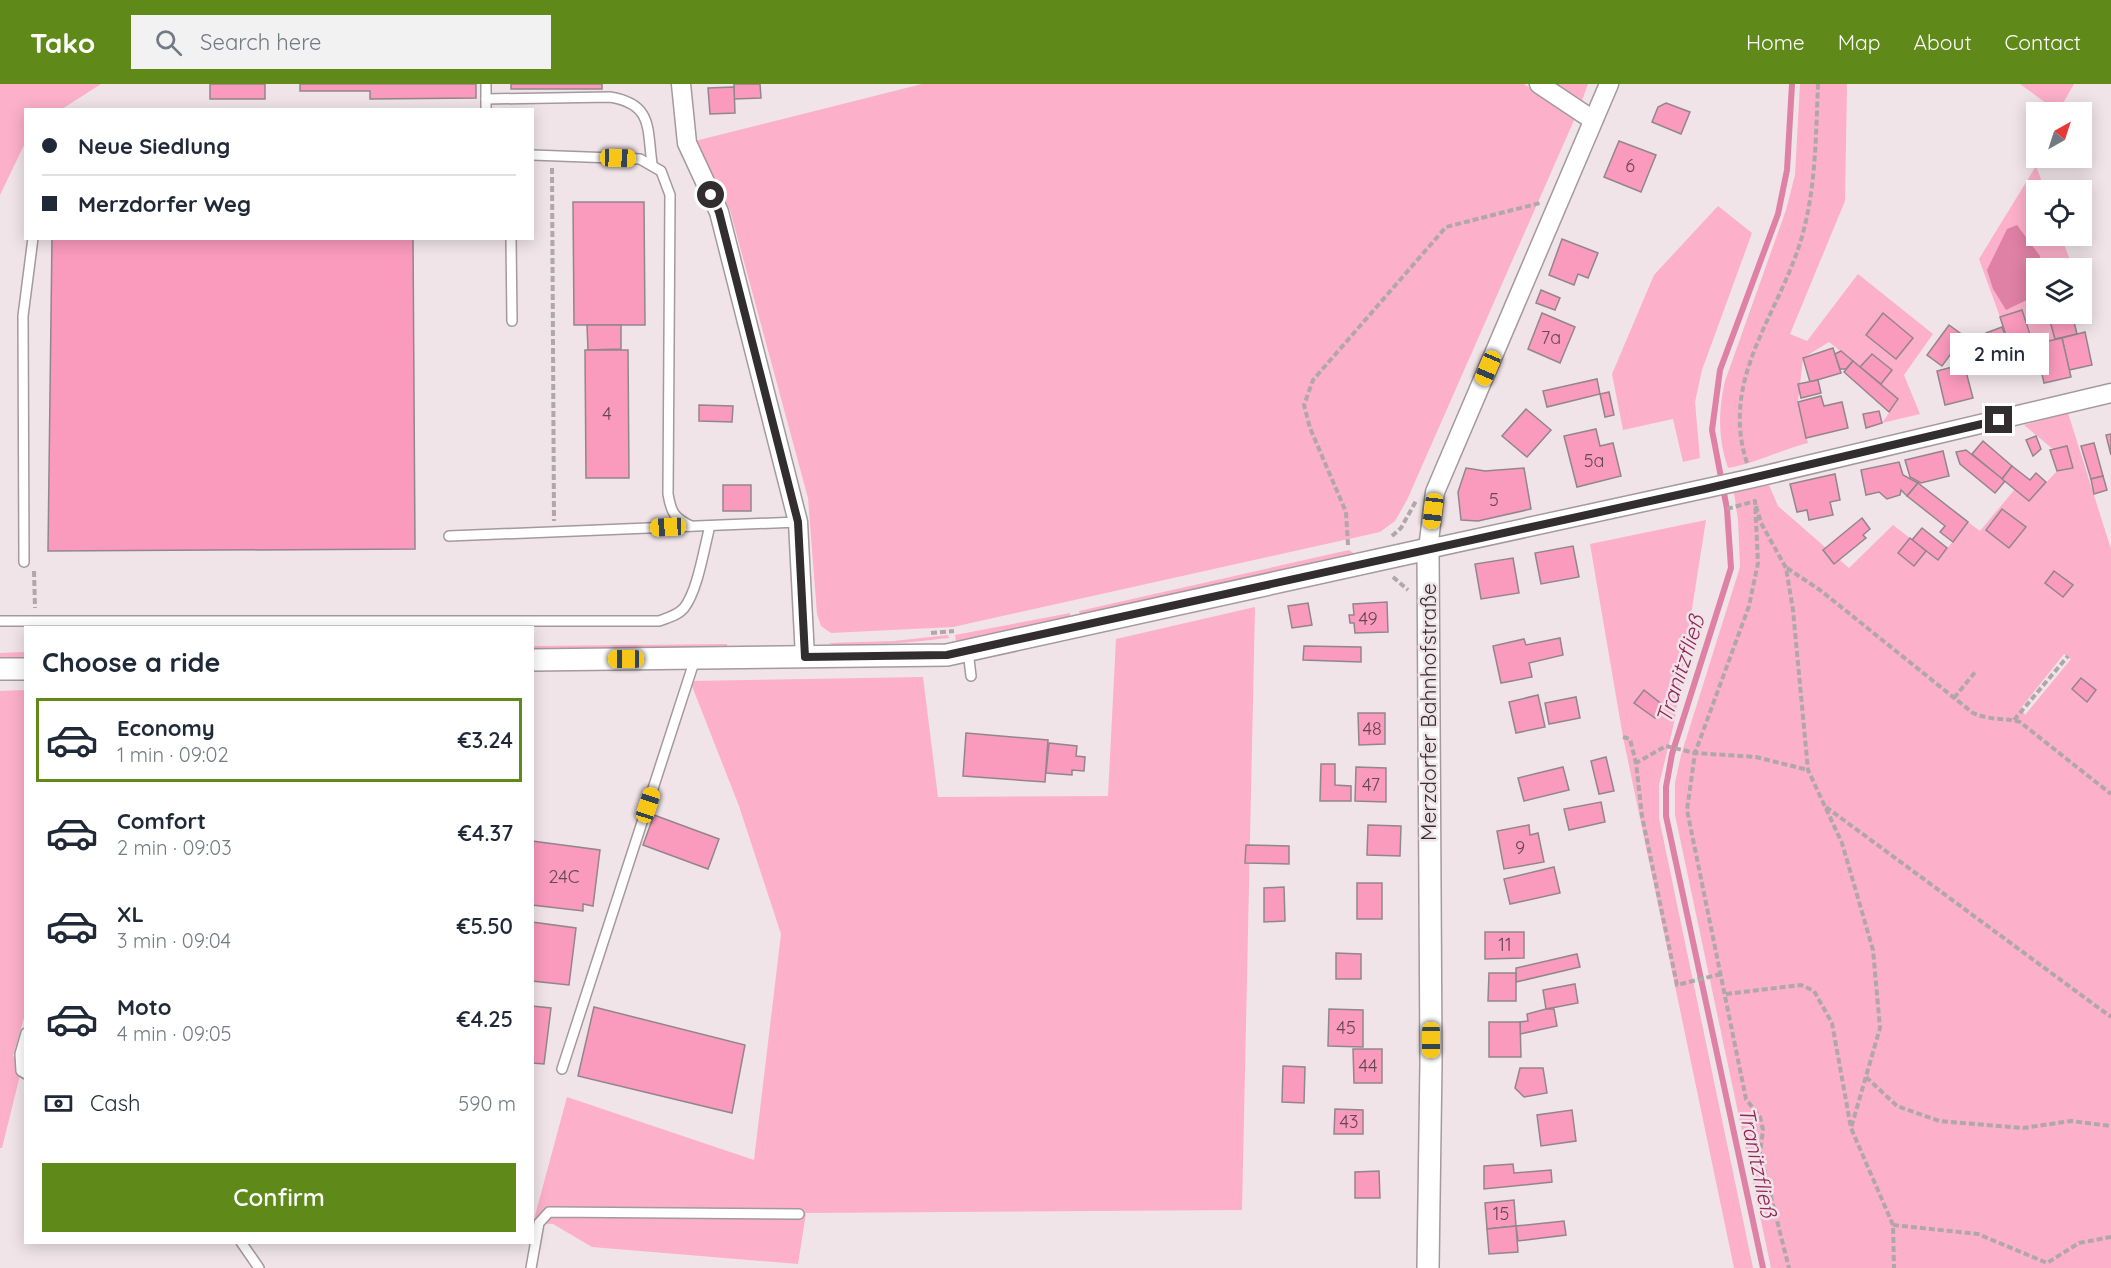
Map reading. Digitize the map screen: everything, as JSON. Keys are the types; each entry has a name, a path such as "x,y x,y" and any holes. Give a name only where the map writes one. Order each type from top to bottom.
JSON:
{"street":[{"path":"681,84 687,143 719,212 798,522 805,657"},
{"path":"1539,84 1593,120"},
{"name":"Merzdorfer Bahnhofstraße","path":"1428,1268 1431,1062 1428,549 1435,492 1609,84"},
{"path":"534,660 947,655 1705,489 2111,393"},
{"path":"0,669 24,669"}],"lane":[{"path":"486,84 486,108"},
{"path":"486,99 610,98 626,100 637,105 645,116 652,164"},
{"path":"534,155 640,159 661,171 670,195 668,494 671,511 679,521 691,526"},
{"path":"24,562 23,316 33,240"},
{"path":"511,240 512,321"},
{"path":"449,536 798,522"},
{"path":"0,621 659,621 672,617 683,609 690,598 710,526"},
{"path":"968,651 970,675"},
{"path":"562,1069 695,659"},
{"path":"24,1040 20,1054 21,1071 24,1073"},
{"path":"531,1268 539,1223 549,1212 800,1214"},
{"path":"242,1244 259,1268"}],"path":[{"path":"1818,84 1815,169 1804,231 1742,384 1739,439 1761,523 1786,568 1793,610 1808,770 1842,843 1873,950 1880,1028 1851,1128"},
{"path":"552,156 554,532"},
{"path":"1348,545 1346,512 1310,428 1304,405 1313,380 1446,227 1531,203 1558,202"},
{"path":"1382,538 1393,535 1401,528 1414,502 1422,496 1435,492"},
{"path":"1727,509 1755,501"},
{"path":"1755,501 1758,563 1749,606 1695,753 1687,810 1746,1099 1760,1117 1763,1130 1760,1153 1789,1268"},
{"path":"1336,548 1359,543"},
{"path":"1786,568 1820,590 1973,713 1989,720 2020,722 2111,794"},
{"path":"34,569 35,621"},
{"path":"929,634 963,629"},
{"path":"2014,720 2068,656"},
{"path":"1954,698 1976,671"},
{"path":"1623,737 1630,739 1636,763 1642,816 1677,985 1721,974"},
{"path":"1636,763 1666,746 1695,753 1756,757 1808,770"},
{"path":"1825,807 2111,1017"},
{"path":"1726,994 1801,985 1814,991 1832,1023 1851,1128 1893,1225 1894,1268"},
{"path":"1866,1077 1897,1106 1939,1121 2023,1128 2071,1121 2111,1126"},
{"path":"1893,1225 1978,1234 2047,1263 2079,1243 2111,1237"}],"shaded area":[{"path":"0,84 101,84 64,108 24,108 24,145 0,195"},
{"path":"922,84 1524,84 1575,118 1407,500 1395,521 1380,532 953,627 831,633 821,626 817,614 808,498 730,210 695,141"},
{"path":"1554,84 1588,84 1581,103"},
{"path":"1800,84 1847,84 1845,201 1790,334 1807,341 1858,274 1933,334 1904,375 1920,414 1882,423 1898,400 1881,384 1892,370 1872,354 1860,367 1829,342 1803,358 1798,402 1808,443 1728,468 1721,436 1720,414 1725,381 1786,210 1795,175"},
{"path":"2020,84 2074,84 2064,102 2044,102"},
{"path":"2035,168 2037,168 2041,180 2027,180"},
{"path":"2026,182 2026,246 2065,246 2069,258 2026,258 2026,320 2022,310 2000,317 1979,259"},
{"path":"1718,206 1752,233 1702,370 1695,402 1700,458 1683,462 1673,419 1623,430 1612,374 1654,275"},
{"path":"2017,225 2026,237 2026,246 2033,246 2040,258 2026,258 2026,300 2006,310 1993,289 1987,270 2007,229"},
{"path":"2027,324 2051,324 2055,339 2035,344"},
{"path":"2068,413 2111,549 2111,1268 1771,1268 1675,815 1675,783 1681,755 1740,567 1738,520 1734,493 1769,485 1778,506 1849,568 1893,525 1910,538 1898,553 1914,566 1926,551 1938,560 1968,522 1980,531 2015,489 2029,501 2057,471 2073,468 2067,446 2054,450 2024,425","holes":["2064,654 2071,659 2025,715 2021,708"]},
{"path":"1706,520 1674,723 1659,785 1659,818 1753,1268 1734,1268 1623,737 1590,544"},
{"path":"1349,550 1356,555 1083,616 1079,611"},
{"path":"1255,607 1242,1210 806,1213 798,1264 592,1247 553,1224 534,1223 567,1097 754,1160 781,934 739,806 690,681 923,677 938,797 1108,796 1116,639"},
{"path":"1070,613 1070,618 956,641 955,635"},
{"path":"948,635 949,638 866,644 867,649 847,650 829,643 894,641"},
{"path":"727,644 727,652 534,654 534,646"},
{"path":"24,652 24,661 0,661 0,653"},
{"path":"24,690 24,1018 13,1056 23,1063 2,1148 0,1148 0,691"}],"building":[{"path":"210,84 265,84 265,99 210,99"},
{"path":"300,84 476,84 476,98 370,99 370,91 300,91"},
{"path":"511,84 602,84 602,89 511,89"},
{"path":"734,84 760,84 761,98 734,99"},
{"path":"734,87 735,113 710,114 708,88"},
{"path":"1666,103 1690,112 1681,134 1652,122 1658,107"},
{"path":"1619,141 1656,155 1641,192 1604,177"},
{"path":"573,202 644,202 645,325 574,325"},
{"path":"1562,239 1598,253 1588,278 1578,274 1574,285 1549,275"},
{"path":"52,240 413,240 415,549 48,551"},
{"path":"1541,290 1560,298 1555,310 1536,303"},
{"path":"2022,310 2033,343 2011,351 2000,317"},
{"path":"1542,313 1575,327 1560,363 1528,349"},
{"path":"1883,313 1913,338 1896,359 1866,335"},
{"path":"2051,324 2074,324 2077,334 2055,339"},
{"path":"587,325 621,325 621,349 588,350"},
{"path":"1949,325 1964,336 1942,366 1927,355"},
{"path":"2002,327 2011,351 1983,361 1976,343 1989,339 1986,333"},
{"path":"2085,332 2092,365 2069,370 2062,338"},
{"path":"2062,338 2071,377 2044,383 2035,344"},
{"path":"1833,348 1841,373 1810,382 1803,358"},
{"path":"585,350 628,350 629,478 586,478"},
{"path":"1841,351 1853,361 1846,369 1840,369 1835,354"},
{"path":"1872,354 1892,370 1881,384 1860,367"},
{"path":"1853,361 1898,399 1889,412 1844,372"},
{"path":"1964,364 1973,398 1945,405 1937,371"},
{"path":"1597,379 1600,394 1547,407 1543,391"},
{"path":"1818,380 1821,393 1801,398 1798,384"},
{"path":"1609,392 1614,415 1605,417 1600,394"},
{"path":"1821,396 1824,406 1842,402 1848,428 1806,438 1798,402"},
{"path":"699,405 733,406 732,422 699,421"},
{"path":"1526,409 1551,430 1527,457 1502,436"},
{"path":"1879,411 1882,423 1866,428 1863,414"},
{"path":"1596,429 1600,446 1613,443 1621,476 1577,487 1564,436"},
{"path":"2111,434 2111,455 2106,435"},
{"path":"2036,436 2041,449 2033,456 2026,440"},
{"path":"1983,441 2012,466 2002,479 1972,454"},
{"path":"2094,443 2103,476 2091,479 2081,446"},
{"path":"2067,446 2073,468 2057,471 2050,450"},
{"path":"1966,450 2005,481 1995,493 1960,464 1956,452"},
{"path":"1943,451 1949,476 1921,483 1910,477 1905,460"},
{"path":"1899,462 1903,475 1918,483 1907,496 1901,490 1900,495 1887,499 1879,492 1866,495 1861,470"},
{"path":"2012,466 2030,480 2036,473 2046,482 2029,501 2002,479"},
{"path":"1466,468 1485,471 1524,468 1531,509 1478,521 1461,520 1458,492"},
{"path":"1835,474 1840,500 1830,502 1833,515 1809,520 1807,510 1797,512 1790,484"},
{"path":"2103,476 2107,490 2094,494 2091,479"},
{"path":"1918,483 1968,522 1953,542 1940,532 1945,526 1907,496"},
{"path":"723,485 751,485 751,511 723,511"},
{"path":"2002,509 2026,527 2009,548 1986,530"},
{"path":"1862,518 1870,529 1863,535 1866,538 1834,564 1823,550"},
{"path":"1922,528 1947,548 1938,560 1912,540"},
{"path":"1910,538 1926,551 1914,566 1898,553"},
{"path":"1573,546 1579,577 1541,584 1535,553"},
{"path":"1513,558 1519,593 1481,599 1475,564"},
{"path":"2054,571 2073,585 2063,597 2045,583"},
{"path":"1387,602 1388,632 1355,633 1354,623 1350,623 1349,615 1354,615 1353,604"},
{"path":"1308,603 1312,625 1292,628 1288,606"},
{"path":"1560,638 1563,655 1529,663 1532,677 1501,683 1493,646 1524,639 1526,645"},
{"path":"1304,646 1361,647 1361,662 1303,660"},
{"path":"2081,678 2096,690 2087,702 2072,689"},
{"path":"1644,690 1664,706 1655,718 1634,703"},
{"path":"1538,695 1545,727 1516,733 1509,702"},
{"path":"1576,697 1580,718 1549,724 1545,703"},
{"path":"1358,713 1385,713 1385,744 1359,745"},
{"path":"966,733 1048,740 1045,782 963,776"},
{"path":"1049,743 1077,746 1076,756 1085,757 1084,771 1072,770 1072,775 1046,773"},
{"path":"1606,757 1614,791 1599,794 1591,761"},
{"path":"1321,764 1335,764 1335,785 1351,786 1351,801 1320,801"},
{"path":"1356,767 1386,768 1386,802 1355,801"},
{"path":"1563,767 1569,790 1524,801 1518,778"},
{"path":"1601,802 1605,822 1569,830 1564,809"},
{"path":"654,815 719,839 708,869 643,845"},
{"path":"1368,825 1401,826 1400,856 1367,855"},
{"path":"1529,825 1530,835 1538,833 1544,862 1504,869 1497,831"},
{"path":"534,841 600,850 593,906 583,904 583,911 534,905"},
{"path":"1246,845 1289,846 1289,864 1245,863"},
{"path":"1554,867 1560,893 1510,904 1504,879"},
{"path":"1357,883 1382,883 1382,919 1357,919"},
{"path":"1284,887 1285,921 1264,922 1264,888"},
{"path":"534,922 576,928 569,985 534,981"},
{"path":"1485,932 1524,932 1524,958 1485,959"},
{"path":"1336,953 1361,954 1361,979 1336,979"},
{"path":"1577,954 1580,967 1516,982 1516,968"},
{"path":"1489,973 1516,973 1516,1001 1488,1001"},
{"path":"1575,984 1578,1003 1546,1009 1543,990"},
{"path":"534,1006 551,1008 544,1064 534,1063"},
{"path":"594,1007 745,1045 732,1113 578,1076"},
{"path":"1329,1009 1363,1010 1363,1047 1328,1046"},
{"path":"1554,1009 1557,1026 1520,1034 1520,1022 1528,1021 1527,1014"},
{"path":"1489,1022 1520,1022 1521,1057 1489,1057"},
{"path":"1353,1049 1382,1049 1382,1083 1354,1083"},
{"path":"1283,1066 1305,1067 1304,1103 1282,1102"},
{"path":"1520,1068 1543,1068 1547,1093 1524,1097 1515,1088"},
{"path":"1335,1109 1363,1110 1363,1134 1334,1134"},
{"path":"1572,1110 1576,1141 1541,1146 1537,1115"},
{"path":"1513,1164 1514,1173 1551,1170 1552,1182 1484,1189 1484,1166"},
{"path":"1379,1171 1380,1198 1355,1198 1355,1172"},
{"path":"1514,1200 1516,1226 1487,1229 1485,1203"},
{"path":"1564,1221 1566,1235 1518,1241 1516,1226"},
{"path":"1516,1226 1518,1252 1489,1254 1487,1229"}],"waterway":[{"name":"Tranitzfließ","path":"1763,1268 1666,816 1666,787 1672,754 1731,568 1727,509 1712,430 1720,370 1778,214 1787,170 1792,84"}],"route":[{"path":"711,195 719,212 798,522 805,657 870,658 947,655 1579,514 1705,489 1999,420"}]}
